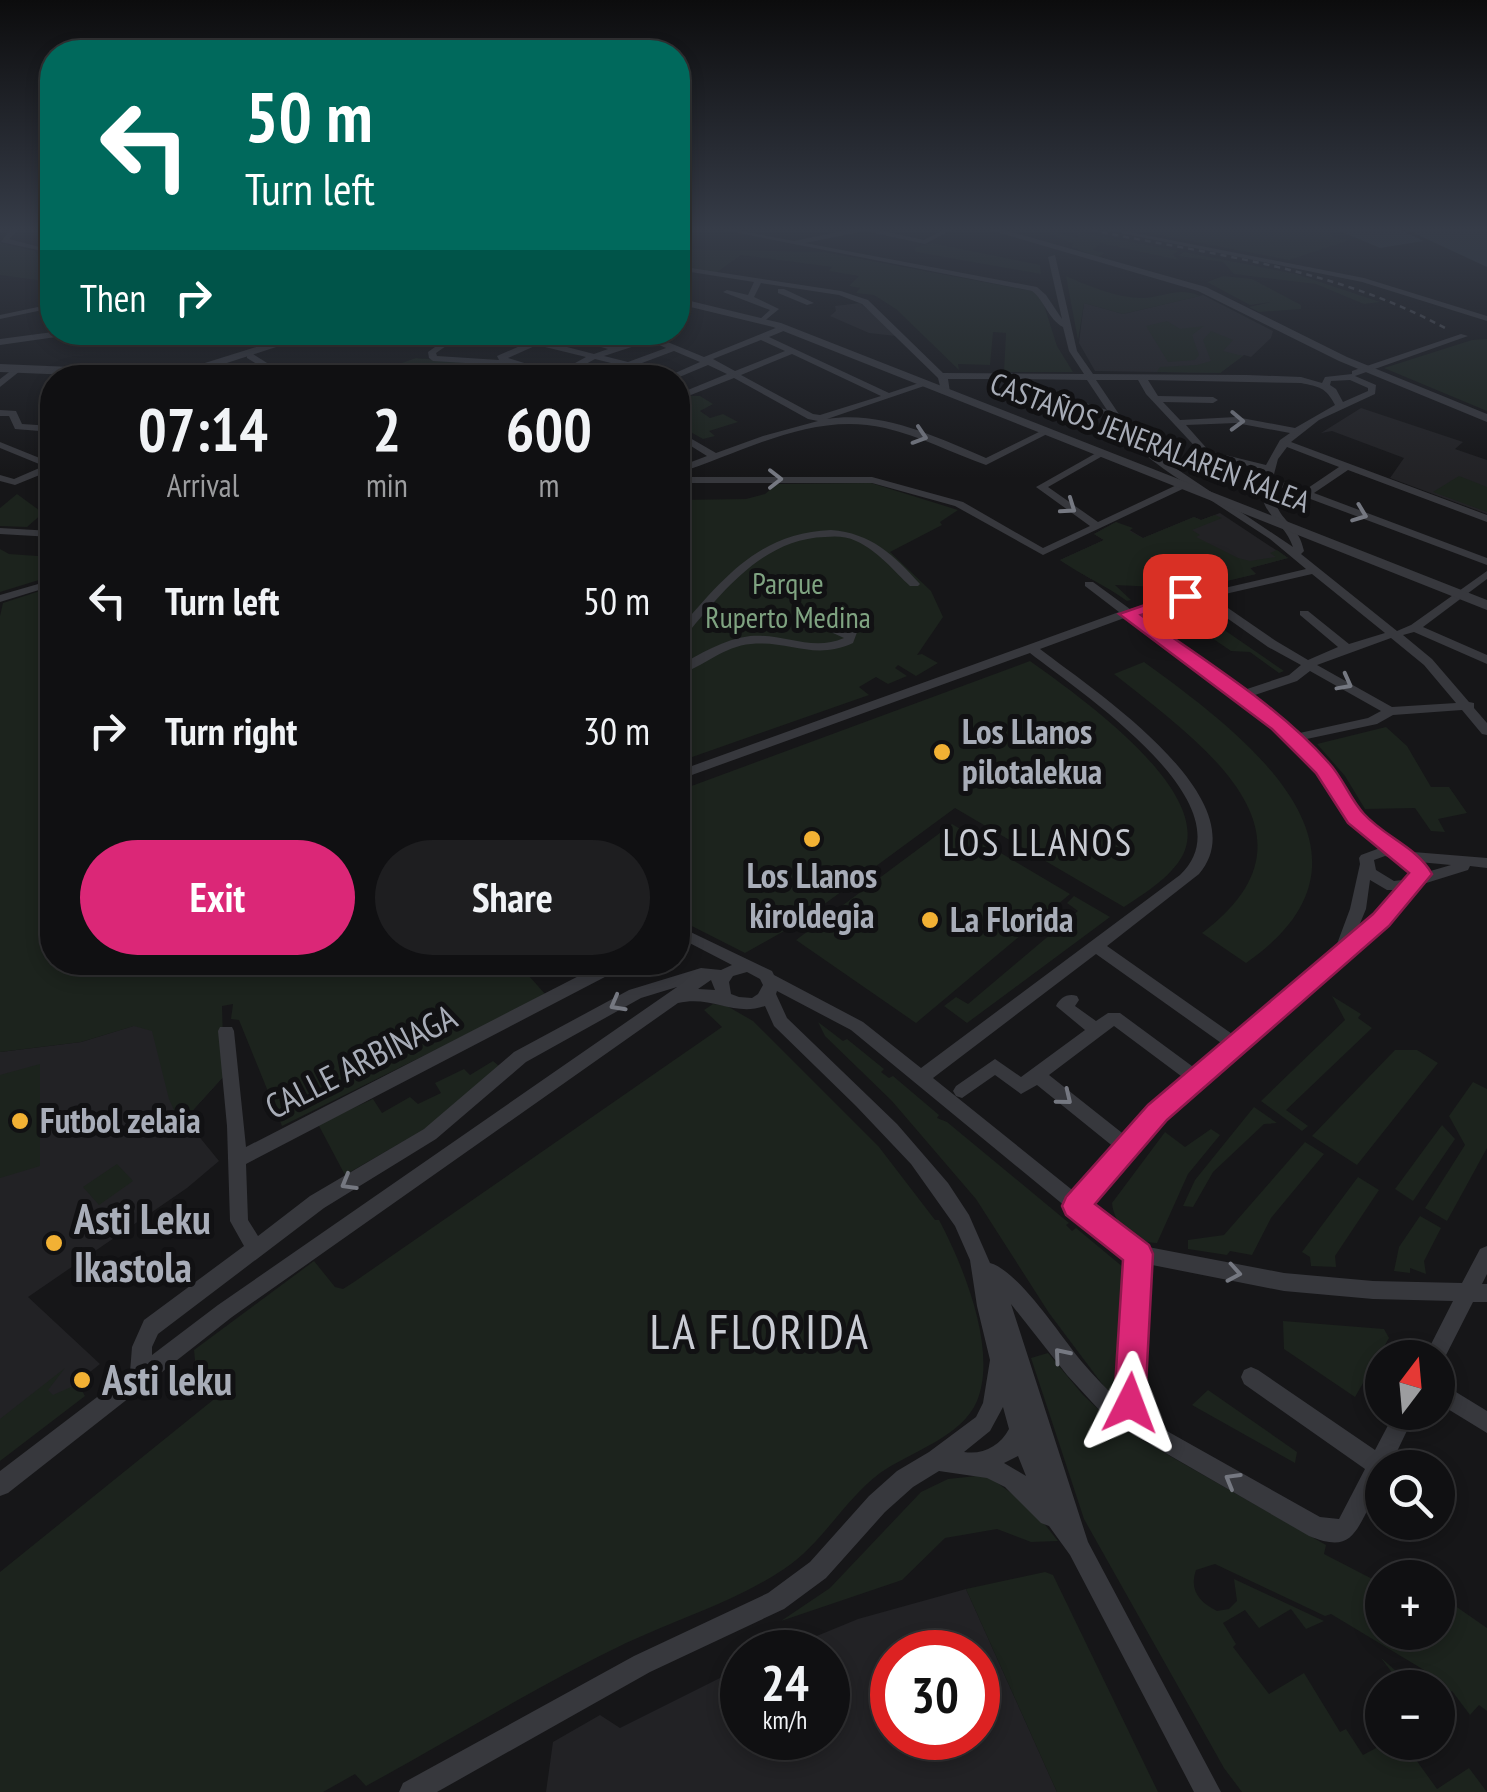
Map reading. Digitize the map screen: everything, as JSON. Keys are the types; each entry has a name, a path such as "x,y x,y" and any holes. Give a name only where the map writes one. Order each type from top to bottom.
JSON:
{"street":[{"path":"0,318 32,312"},
{"name":"CASTAÑOS JENERALAREN KALEA","path":"723,312 784,328 1184,485 1247,511 1296,540 1319,539 1487,605"},
{"path":"762,321 772,312"},
{"path":"875,312 945,381 945,392"},
{"path":"1053,312 1065,324"},
{"path":"1064,312 1073,351 1112,416 1147,452 1275,536 1296,540"},
{"path":"1246,312 1343,359 1487,418"},
{"path":"690,368 784,328"},
{"path":"0,342 40,336"},
{"path":"1340,406 1329,388 1331,378 1345,377 1464,336"},
{"path":"762,337 889,396"},
{"path":"55,345 56,351"},
{"path":"215,365 281,345"},
{"path":"442,345 432,352 433,358 503,365"},
{"path":"515,365 500,358 529,345"},
{"path":"547,345 625,364 676,347"},
{"path":"603,345 615,348"},
{"path":"580,365 624,345"},
{"path":"672,345 733,373 815,421 852,419 917,435 986,462 1046,432"},
{"path":"690,392 789,352"},
{"path":"250,356 265,365"},
{"path":"1343,359 1345,377"},
{"path":"490,362 496,365"},
{"path":"0,368 40,370"},
{"path":"0,384 17,369"},
{"path":"940,376 1301,380 1364,396"},
{"path":"1002,376 1112,416"},
{"path":"1141,376 1156,399 1210,456 1270,475 1306,494 1487,562"},
{"path":"1345,377 1373,387 1394,379"},
{"path":"690,459 925,384"},
{"path":"1373,387 1372,392 1340,406 1283,442 1270,475 1268,500 1273,513 1296,540 1456,676 1487,713"},
{"path":"1156,399 1213,400"},
{"path":"842,412 852,419"},
{"path":"0,413 13,414 18,427 40,429"},
{"path":"1178,423 1236,420 1296,432"},
{"path":"690,441 711,454"},
{"path":"1283,442 1487,520"},
{"path":"3,448 40,462"},
{"path":"1127,464 1146,461 1147,452"},
{"path":"690,468 711,454"},
{"path":"1097,526 1041,487 1101,454"},
{"path":"1306,494 1347,466"},
{"path":"0,478 15,482 40,471"},
{"path":"690,477 872,480 958,504 1043,552 1184,485"},
{"path":"1220,500 1246,507 1268,500"},
{"path":"1247,511 1314,570 1403,631 1487,731"},
{"path":"0,531 40,533"},
{"path":"690,624 738,571 774,544 822,532 859,538 914,584"},
{"path":"690,772 1128,614 1185,596 1202,596 1314,570"},
{"path":"1242,695 1293,678 1347,648 1403,631 1487,574"},
{"path":"1076,1206 1157,1113 1418,882 1419,868 1355,818 1324,769 1294,738 1242,695 1089,584"},
{"path":"0,599 40,586"},
{"path":"1202,596 1236,622 1390,710"},
{"path":"1304,613 1347,648"},
{"path":"1403,631 1487,660"},
{"path":"690,665 747,640 826,649 846,642 850,636"},
{"path":"921,1077 1185,879 1201,861 1203,814 1191,790 1151,746 1031,648"},
{"path":"690,658 700,660"},
{"path":"1294,738 1372,721 1390,710 1468,706"},
{"path":"1340,954 1358,909 1366,863 1355,818"},
{"path":"1366,863 1377,852 1479,864"},
{"path":"1366,863 1383,883 1401,887 1479,864"},
{"path":"690,938 746,967 760,970 780,1022"},
{"path":"1095,945 1236,1045"},
{"path":"708,946 720,974 724,997"},
{"path":"140,1377 142,1347 151,1327 328,1194 430,1134 520,1057 664,982 746,967"},
{"path":"0,1486 278,1273 678,997 720,974"},
{"name":"CALLE ARBINAGA","path":"236,1161 595,975"},
{"path":"748,1005 769,989 805,996 857,1026 1138,1254 1284,1282 1477,1294"},
{"path":"678,997 724,997 780,1022 911,1153 944,1196 985,1264 1056,1470 1070,1540"},
{"path":"1071,1000 1064,1006 1096,1030"},
{"path":"962,1091 995,1066 1021,1086 1114,1017 1197,1078"},
{"path":"226,1031 239,1221 255,1248"},
{"path":"1036,1075 1128,1148"},
{"path":"1131,1422 1138,1254"},
{"path":"1446,1340 1477,1294 1487,1255"},
{"path":"985,1264 1000,1360 1020,1432 1070,1540 1204,1789"},
{"path":"985,1264 1008,1284 1054,1347 1106,1406 1131,1422 1327,1530 1347,1526 1365,1492"},
{"path":"412,1792 642,1664 776,1601 818,1570 876,1504 905,1479 983,1424 993,1404 1000,1360"},
{"path":"982,1463 1010,1449 1020,1432 1026,1405 1022,1368"},
{"path":"1251,1377 1365,1455"},
{"path":"1455,1402 1487,1423"},
{"path":"983,1424 1005,1424 1020,1432 1056,1470"},
{"path":"937,1460 982,1463 1004,1472 1031,1493 1070,1540"}],"shaded area":[{"path":"835,312 870,312 896,336 869,333 830,316"},
{"path":"1083,312 1235,312 1273,331 1251,357 1244,355 1220,373 1095,371 1079,343"},
{"path":"1361,408 1463,442 1455,449 1487,460 1487,514 1390,478 1404,458 1332,431 1321,433"},
{"path":"1220,513 1288,558 1250,568 1256,574 1203,586 1206,590 1200,591 1091,579 1060,560 1104,540 1094,534 1116,522 1143,538 1194,517 1201,520"},
{"name":"Asti Leku Ikastola","path":"198,1006 224,1076 184,1120 183,1129 197,1134 219,1161 187,1188 28,1297 100,1364 0,1445 0,1052 81,1042"},
{"path":"966,1589 984,1630 870,1630 870,1760 1000,1760 1000,1665 1057,1792 546,1792 553,1742 600,1715 620,1728 720,1678 720,1760 850,1760 850,1630 831,1630"}],"green space":[{"path":"899,312 1046,312 1057,346 1073,372 1004,372 1006,333 993,332 990,365 958,364 959,370"},
{"path":"1073,312 1083,312 1078,340"},
{"path":"1167,321 1180,329 1204,326 1192,335 1199,355 1195,360 1168,362 1146,326"},
{"path":"1211,331 1233,340 1223,351 1243,356 1220,373 1157,372 1160,367 1211,361 1203,340"},
{"path":"1487,339 1487,411 1384,368 1472,340"},
{"path":"416,358 482,365 396,365"},
{"path":"690,396 700,396 713,404 700,411 710,418 723,414 738,422 709,431 715,436 703,439 690,432"},
{"path":"1459,476 1487,487 1487,512 1433,492"},
{"name":"Parque Ruperto Medina","path":"871,483 958,510 940,522 942,525 890,552 931,591 943,617 917,655 938,663 916,676 898,665 895,668 907,676 888,684 876,677 859,687 869,695 690,758 690,500 746,499 765,494 777,484"},
{"path":"17,494 40,511 40,516 27,527 0,526 0,508"},
{"path":"1215,515 1222,518 1192,530 1200,535 1196,537 1250,561 1276,557 1270,553 1277,550 1288,558 1250,568 1256,574 1202,587 1184,574 1170,579 1182,588 1115,585 1131,600 1127,601 1060,560 1104,540 1094,534 1116,522 1133,528 1129,531 1143,538 1194,517 1201,520"},
{"path":"0,549 9,554 40,556 40,580 0,592"},
{"path":"40,591 40,975 531,975 546,995 282,1126 239,1020 231,1019 233,1004 222,1006 224,1076 184,1120 183,1130 169,1099 152,1031 134,1026 81,1042 0,1052 3,603"},
{"path":"1188,605 1284,671 1279,673 1250,652 1231,651 1183,618 1186,614 1179,607"},
{"path":"1030,661 1105,718 1158,771 1177,798 1187,825 1185,850 1167,875 1124,907 955,808 800,922 745,953 690,925 690,787"},
{"path":"1144,662 1224,724 1261,759 1291,798 1309,838 1310,880 1291,921 1246,963 1202,933 1240,896 1256,860 1255,825 1239,791 1214,759 1114,674"},
{"path":"1386,727 1407,746 1431,787 1449,787 1467,813 1438,819 1445,832 1431,831 1415,808 1365,809 1345,776 1317,744"},
{"name":"La Florida","path":"952,824 1070,894 916,1023 796,940"},
{"path":"1074,896 1110,917 967,1023 944,1006 956,997 968,1004 1078,911 1067,903"},
{"path":"1332,996 1361,1014 1358,1018 1372,1028 1286,1110 1308,1126 1302,1131 1261,1101 1345,1020"},
{"path":"713,1004 727,1006 753,1021 879,1147 935,1220 939,1220 967,1284 981,1333 982,1380 970,1414 948,1434 880,1473 784,1569 727,1600 593,1660 366,1786 355,1774 323,1792 0,1792 0,1572 218,1396 196,1370 194,1350 314,1261 335,1287 343,1289 354,1282 722,1027 704,1010"},
{"path":"818,1022 843,1041 847,1039 884,1069 881,1072 889,1078 893,1076 939,1115 937,1118 947,1122 1069,1223 1066,1225 1072,1231 1076,1228 1129,1272 1124,1394 1106,1389 1049,1313 976,1199 892,1101 825,1036"},
{"path":"1395,1050 1417,1050 1438,1063 1357,1165 1312,1136"},
{"path":"493,1061 499,1066 428,1127 345,1175 318,1124 373,1099 382,1113 410,1097 418,1104 441,1093 435,1083 464,1069 470,1075"},
{"name":"Futbol zelaia","path":"40,1064 40,1166 0,1178 0,1075"},
{"path":"1473,1082 1487,1089 1487,1148 1447,1221 1425,1208 1465,1145 1449,1116"},
{"path":"1254,1107 1277,1123 1264,1124 1213,1172 1193,1207 1183,1206 1195,1180"},
{"path":"1442,1125 1455,1139 1413,1201 1395,1189"},
{"path":"1211,1129 1220,1135 1188,1174 1157,1243 1127,1232 1112,1203 1165,1132 1185,1147"},
{"path":"1305,1142 1324,1154 1271,1218 1252,1255 1188,1249 1188,1240 1224,1235"},
{"path":"117,1164 133,1181 99,1205 83,1187"},
{"path":"1358,1177 1379,1190 1335,1256 1336,1267 1311,1266 1310,1257 1302,1252"},
{"path":"1420,1216 1441,1228 1424,1261 1426,1274 1410,1268 1410,1273 1394,1271 1399,1247"},
{"path":"1283,1321 1384,1329 1389,1338 1365,1340 1365,1380 1355,1397 1284,1349"},
{"path":"1048,1353 1114,1424 1326,1545 1324,1554 1365,1575 1365,1634 1331,1614 1325,1616 1215,1564 1196,1570 1197,1595 1217,1611 1229,1609 1237,1601 1234,1579 1324,1621 1306,1629 1291,1609 1259,1628 1245,1610 1223,1623 1236,1644 1233,1647 1269,1694 1304,1673 1340,1732 1346,1729 1365,1754 1365,1760 1416,1760 1437,1789 1469,1768 1487,1792 1242,1792 1224,1768 1084,1519 1031,1358"},
{"path":"65,1368 48,1390 53,1395 78,1384 85,1396 0,1461 0,1419"},
{"path":"1208,1390 1297,1452 1295,1463 1192,1405"},
{"path":"986,1475 1031,1507 1058,1541 1031,1542 997,1529 945,1538 902,1580 781,1621 830,1588 921,1492 948,1479"},
{"path":"1045,1572 1053,1575 1158,1792 1057,1792 1000,1665 1000,1630 984,1630 966,1589"},
{"path":"1455,1606 1487,1628 1487,1711 1479,1705 1470,1715 1455,1695 1455,1670 1424,1670 1391,1650 1455,1650"}],"railway":[{"path":"1411,312 1445,328"}],"place":[{"name":"Los Llanos pilotalekua","path":"942,752"},
{"name":"Los Llanos kiroldegia","path":"812,839"},
{"name":"La Florida","path":"930,920"},
{"name":"Futbol zelaia","path":"20,1121"},
{"name":"Asti Leku Ikastola","path":"54,1243"},
{"name":"Asti leku","path":"82,1380"}],"district":[{"name":"LOS LLANOS","path":"1038,843"},
{"name":"LA FLORIDA","path":"760,1332"}],"route":[{"path":"1130,1403 1138,1254 1076,1206 1157,1113 1381,920 1420,880 1421,874 1409,858 1394,852 1355,818 1324,769 1294,738 1242,695 1128,614 1185,596"}]}
